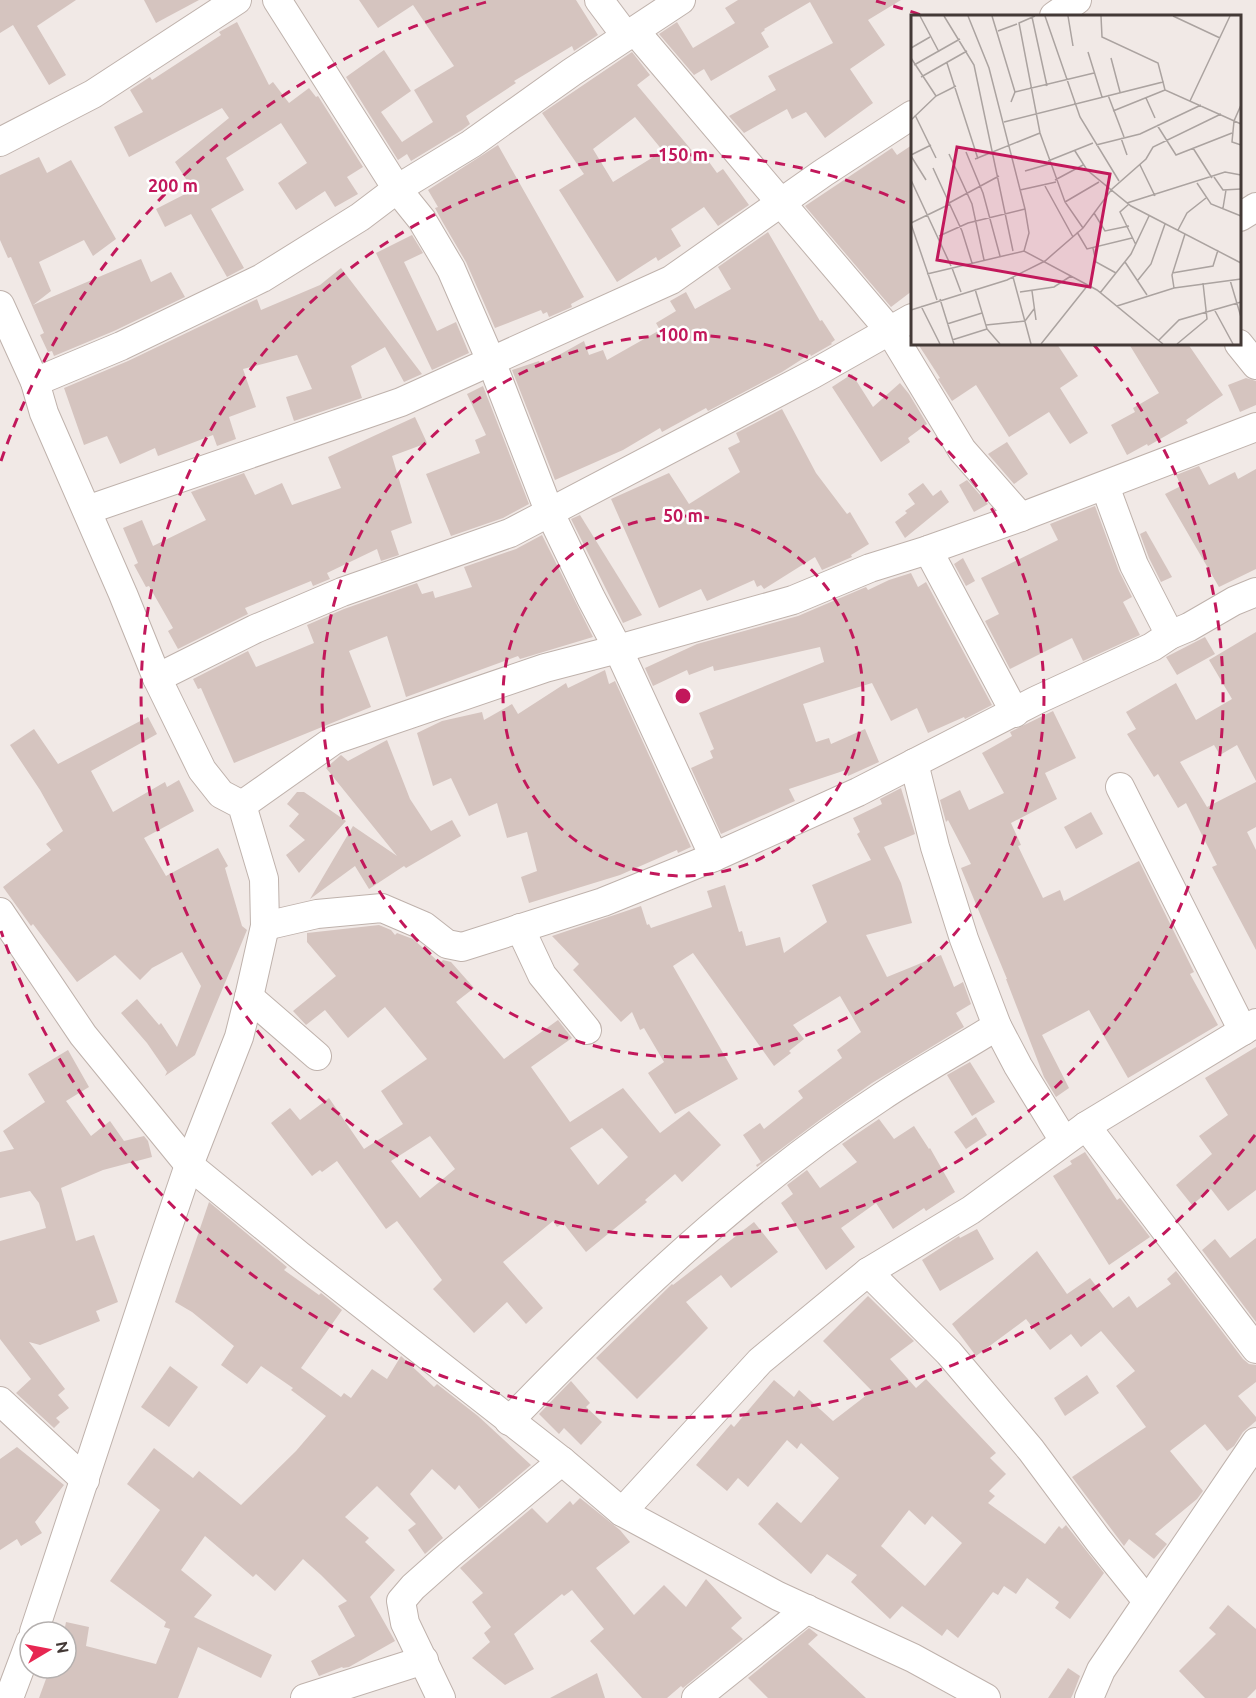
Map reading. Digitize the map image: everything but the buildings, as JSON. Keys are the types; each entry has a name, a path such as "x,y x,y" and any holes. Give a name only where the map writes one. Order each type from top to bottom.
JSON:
{"street":[{"path":"0,142 93,94 237,0"},
{"path":"277,0 397,189 422,220 451,268 549,511 618,650 714,857"},
{"path":"599,0 780,204 901,325 962,450 1021,517"},
{"path":"35,382 121,346 262,278 360,217 397,189 471,144 681,0"},
{"path":"1055,15 1077,0"},
{"path":"87,510 400,402 671,280 911,116"},
{"path":"1241,216 1256,207"},
{"path":"0,305 35,382 44,412 157,678 202,770 221,794 242,805 264,879 265,926 239,1037 189,1165 38,1620"},
{"path":"157,678 255,629 342,592 510,533 813,374 901,325"},
{"path":"1240,345 1256,365"},
{"path":"242,805 334,740 545,668 618,650 793,600 870,568 1021,517 1256,427"},
{"path":"1105,486 1134,565 1170,635"},
{"path":"928,550 1015,713"},
{"path":"265,926 317,914 382,908 424,926 447,944 462,947 603,902 714,857 858,792 1037,700 1152,647 1234,601 1256,592"},
{"path":"914,763 964,939 997,1026 1018,1066 1256,1349"},
{"path":"622,1512 760,1361 868,1272 971,1210 1075,1133 1250,1027 1120,787"},
{"path":"0,912 83,1035 189,1165 562,1461 622,1512 778,1596 914,1658 986,1698"},
{"path":"520,928 542,975 587,1030"},
{"path":"249,998 317,1056"},
{"path":"509,1421 569,1359 733,1209 881,1096 997,1026"},
{"path":"868,1272 949,1353 1031,1450 1147,1601"},
{"path":"0,1401 85,1480"},
{"path":"1089,1698 1101,1670 1197,1532 1256,1442"},
{"path":"441,1698 405,1623 401,1601 413,1587 449,1555 562,1461"},
{"path":"696,1698 807,1609"},
{"path":"305,1698 424,1660"},
{"path":"8,1683 18,1664"}]}
